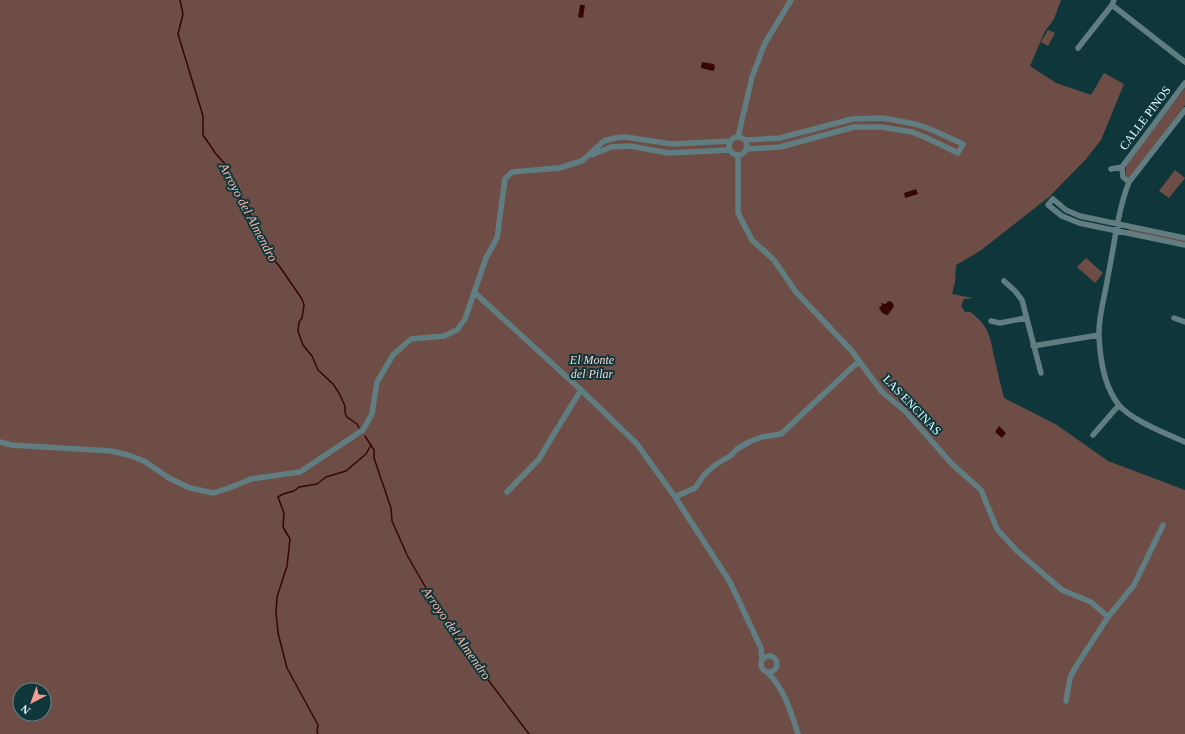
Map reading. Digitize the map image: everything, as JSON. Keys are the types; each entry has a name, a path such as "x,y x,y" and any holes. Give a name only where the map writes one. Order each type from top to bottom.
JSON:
{"street":[{"path":"738,137 752,77 757,63 765,43 790,0"},
{"path":"1078,48 1113,3 1185,62"},
{"name":"CALLE PINOS","path":"1111,170 1122,167 1185,83"},
{"path":"1185,110 1129,182 1126,189 1118,225 1099,335 1103,368 1109,388 1119,405 1126,412 1143,422 1185,442"},
{"path":"590,156 604,141 615,138 625,137 672,144 730,141 733,138 738,137 745,140 780,138 852,119 883,118 915,124 963,144 958,153 912,132 881,127 854,128 780,147 746,148"},
{"path":"730,141 730,150 734,154 738,155 744,152 746,148 745,140"},
{"path":"0,442 11,445 111,451 128,455 144,461 169,478 190,488 213,493 251,479 300,472 363,430 372,414 376,382 393,355 411,338 444,336 457,330 465,319 486,258 497,238 505,179 512,172 559,168 582,161 610,147 630,146 668,153 730,150"},
{"name":"LAS ENCINAS","path":"738,155 738,213 752,240 774,260 796,292 851,350 882,392 905,411 952,464 981,490 997,529 1017,551 1062,590 1091,602 1108,617"},
{"name":"CALLE PINOS","path":"1122,167 1123,177 1129,182"},
{"path":"1185,238 1080,216 1066,210 1053,199 1048,205 1062,216 1078,224 1185,245"},
{"path":"1004,281 1016,291 1022,300 1041,373"},
{"path":"474,292 582,390 637,444 675,497 730,582 761,648 761,664 763,669 776,680 791,711 798,734"},
{"path":"991,321 1000,323 1026,318"},
{"path":"1174,318 1185,322"},
{"path":"1033,346 1099,335"},
{"path":"675,497 695,488 704,475 737,449 762,437 781,434 859,361"},
{"path":"507,492 539,459 582,390"},
{"path":"1093,435 1119,405"},
{"path":"1066,701 1070,678 1075,668 1108,617 1134,585 1163,525"},
{"path":"761,648 776,661 776,680"},
{"path":"762,661 766,657 772,657"},
{"path":"767,672 774,670 777,667"}],"green space":[{"name":"El Monte del Pilar","path":"0,0 1061,0 1054,19 1045,31 1030,66 1056,83 1091,95 1104,73 1124,84 1101,140 1086,159 1049,197 980,251 956,265 955,282 952,294 973,298 964,299 961,306 965,312 974,314 988,332 1004,398 1057,425 1108,461 1185,490 1185,734 0,734"},
{"path":"1048,30 1055,33 1048,46 1041,42"},
{"path":"1185,88 1185,105 1129,179 1126,176 1126,165"},
{"path":"1175,170 1185,178 1169,198 1159,191"},
{"path":"1130,229 1185,240 1185,243 1129,232 1128,230"},
{"path":"1086,258 1103,273 1095,283 1077,267"}],"shaded area":[{"path":"580,5 585,5 583,18 578,17"},
{"path":"702,62 714,64 715,68 713,71 701,68"},
{"path":"916,189 918,194 905,198 904,193"},
{"path":"889,301 892,302 894,306 888,315 886,315 880,310 879,307 882,306 881,303 885,304"},
{"path":"999,426 1006,433 1002,438 995,432"}],"waterway":[{"name":"Arroyo del Almendro","path":"180,0 183,14 178,34 203,116 203,135 225,164 239,190 242,203 250,215 268,253 280,267 302,299 304,305 298,331 303,345 312,356 318,370 333,384 339,393 345,406 345,413 347,417 357,424 359,428"},
{"name":"Arroyo del Almendro","path":"365,436 374,450 374,458 391,508 392,521 407,555 438,609 470,656 529,734"},
{"path":"318,734 318,725 287,668 278,633 276,612 277,597 287,566 290,539 283,527 284,513 278,497 294,491 299,487 317,484 326,477 346,471 366,454 371,445"}]}
